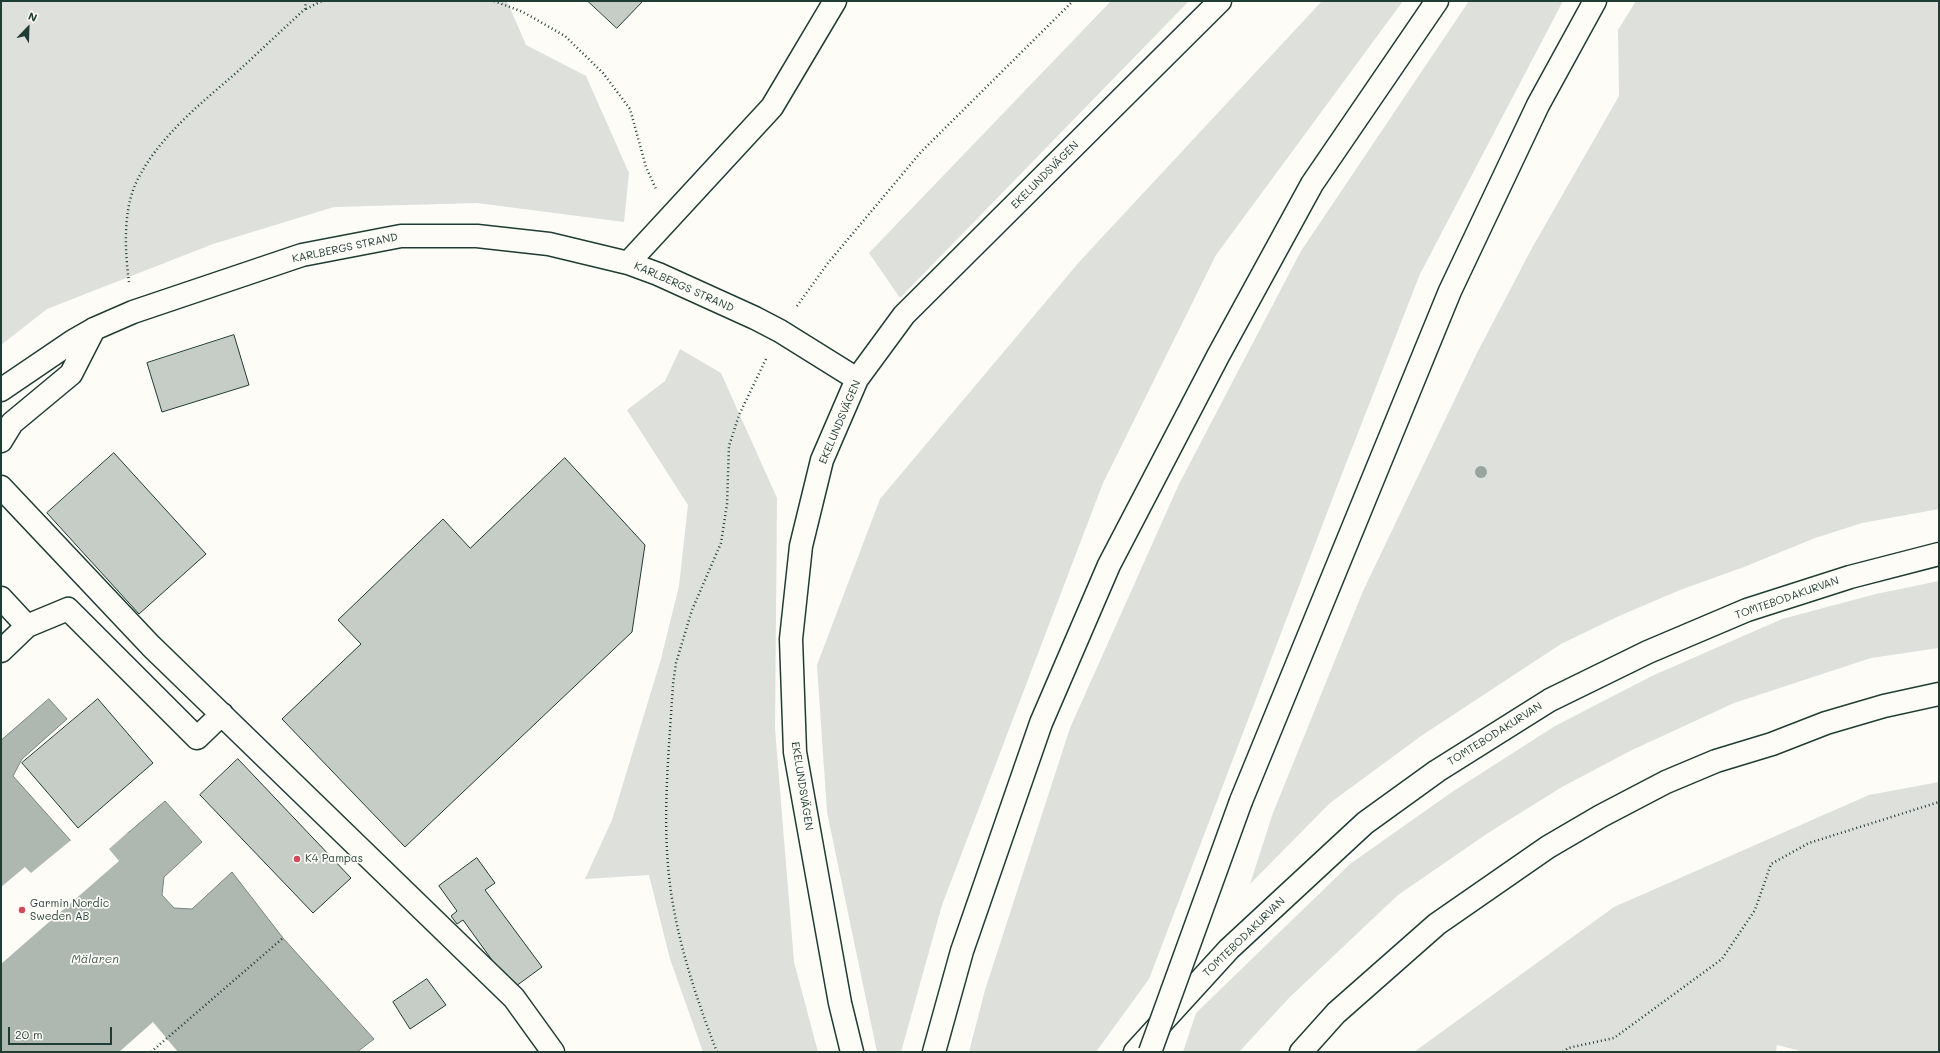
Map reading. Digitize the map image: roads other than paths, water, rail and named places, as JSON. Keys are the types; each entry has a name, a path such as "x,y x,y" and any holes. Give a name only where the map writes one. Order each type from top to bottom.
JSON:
{"main road":[{"path":"628,263 669,216 772,107 835,1"},
{"name":"EKELUNDSVÄGEN","path":"852,1052 840,1003 795,752 791,639 801,546 822,460 857,379 904,315 1220,1"},
{"path":"934,1052 962,951 1041,723 1109,565 1218,356 1312,184 1437,1"},
{"path":"1150,1052 1241,801 1450,291 1538,105 1594,1"},
{"name":"KARLBERGS STRAND","path":"1,390 40,362 94,329 133,312 302,255 400,236 476,236 549,244 628,263 665,277 780,332 857,379"},
{"path":"1,441 12,423 71,374 94,329"},
{"path":"1,487 151,646 514,998 553,1052"},
{"name":"TOMTEBODAKURVAN","path":"1135,1052 1229,949 1366,823 1437,771 1550,700 1648,652 1747,610 1850,577 1939,554"},
{"path":"1,598 27,626"},
{"path":"1,651 27,626 68,609 197,738 222,714"},
{"path":"1301,1052 1336,1013 1437,924 1548,848 1601,816 1666,782 1716,761 1772,744 1826,723 1884,706 1939,694"}],"water":[{"name":"Mälaren","path":"49,699 67,719 22,759 13,776 71,841 129,832 165,801 202,842 164,877 162,895 174,908 192,909 232,872 283,938 374,1039 357,1052 1,1052 1,738 2,739"}],"place":[{"name":"K4 Pampas","path":"297,859"},
{"name":"Garmin Nordic Sweden AB","path":"22,910"}]}
